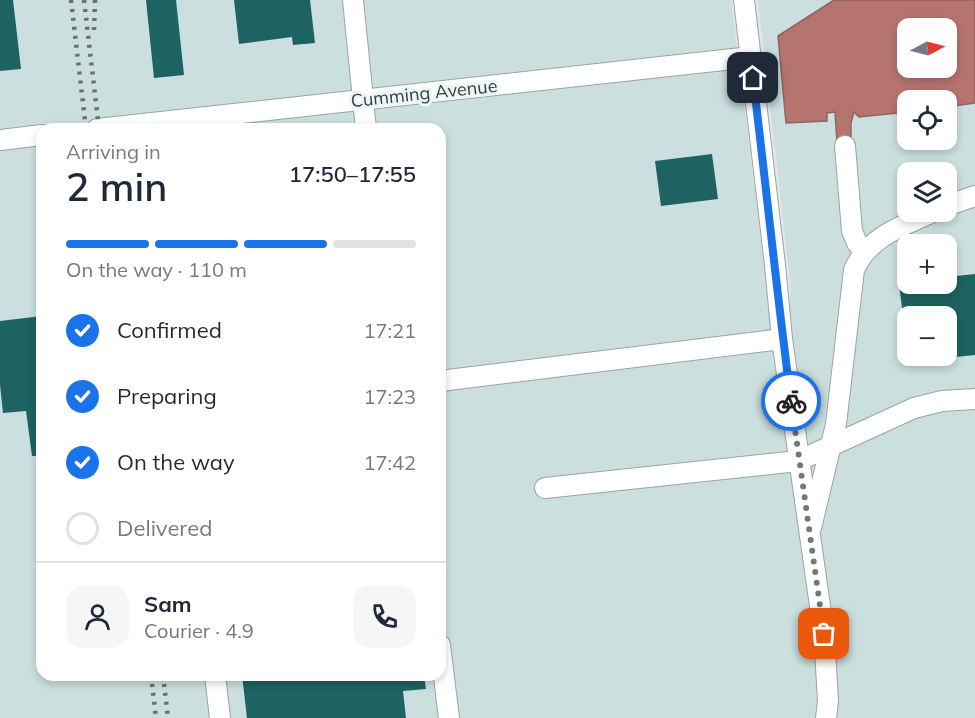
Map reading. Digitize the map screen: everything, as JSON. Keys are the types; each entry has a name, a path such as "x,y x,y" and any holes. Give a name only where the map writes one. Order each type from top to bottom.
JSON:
{"street":[{"path":"353,0 365,123"},
{"path":"744,0 782,339 824,634 828,701 826,718"},
{"name":"Cumming Avenue","path":"199,123 363,100 751,57"},
{"path":"0,140 36,136"},
{"path":"845,146 851,225 854,237 864,252"},
{"path":"957,202 975,196"},
{"path":"809,535 832,445 854,270 864,252 876,240 913,222"},
{"path":"446,380 782,339"},
{"path":"545,488 798,461 914,408 942,401 975,399"},
{"path":"216,681 220,718"},
{"path":"444,681 449,718"}],"shaded area":[{"path":"0,0 731,0 779,385 800,410 789,304 791,289 758,0 834,0 778,36 827,121 827,113 835,112 837,141 852,137 854,111 859,117 897,113 897,150 957,150 957,106 975,103 975,718 0,718"},
{"path":"834,0 975,0 975,103 957,106 957,90 897,90 897,113 859,117 854,112 851,123 851,144 840,148 837,141 835,112 827,113 827,121 786,123 778,36"}],"building":[{"path":"0,0 13,0 21,69 0,71"},
{"path":"146,0 176,0 184,75 154,78"},
{"path":"234,0 310,0 315,43 293,45 292,37 239,44"},
{"path":"712,154 718,199 661,206 655,161"},
{"path":"975,274 975,355 957,357 957,306 902,306 900,294 957,294 957,276"},
{"path":"36,317 36,456 32,456 26,411 3,413 0,385 0,321"},
{"path":"243,681 425,681 426,689 403,691 406,718 247,718"}],"railway":[{"path":"71,0 85,123"},
{"path":"84,0 98,123"},
{"path":"94,30 95,0"},
{"path":"152,681 156,718"},
{"path":"164,681 168,718"}],"way so far":[{"path":"791,401 801,486 824,634"}],"route":[{"path":"753,78 791,401"}]}
